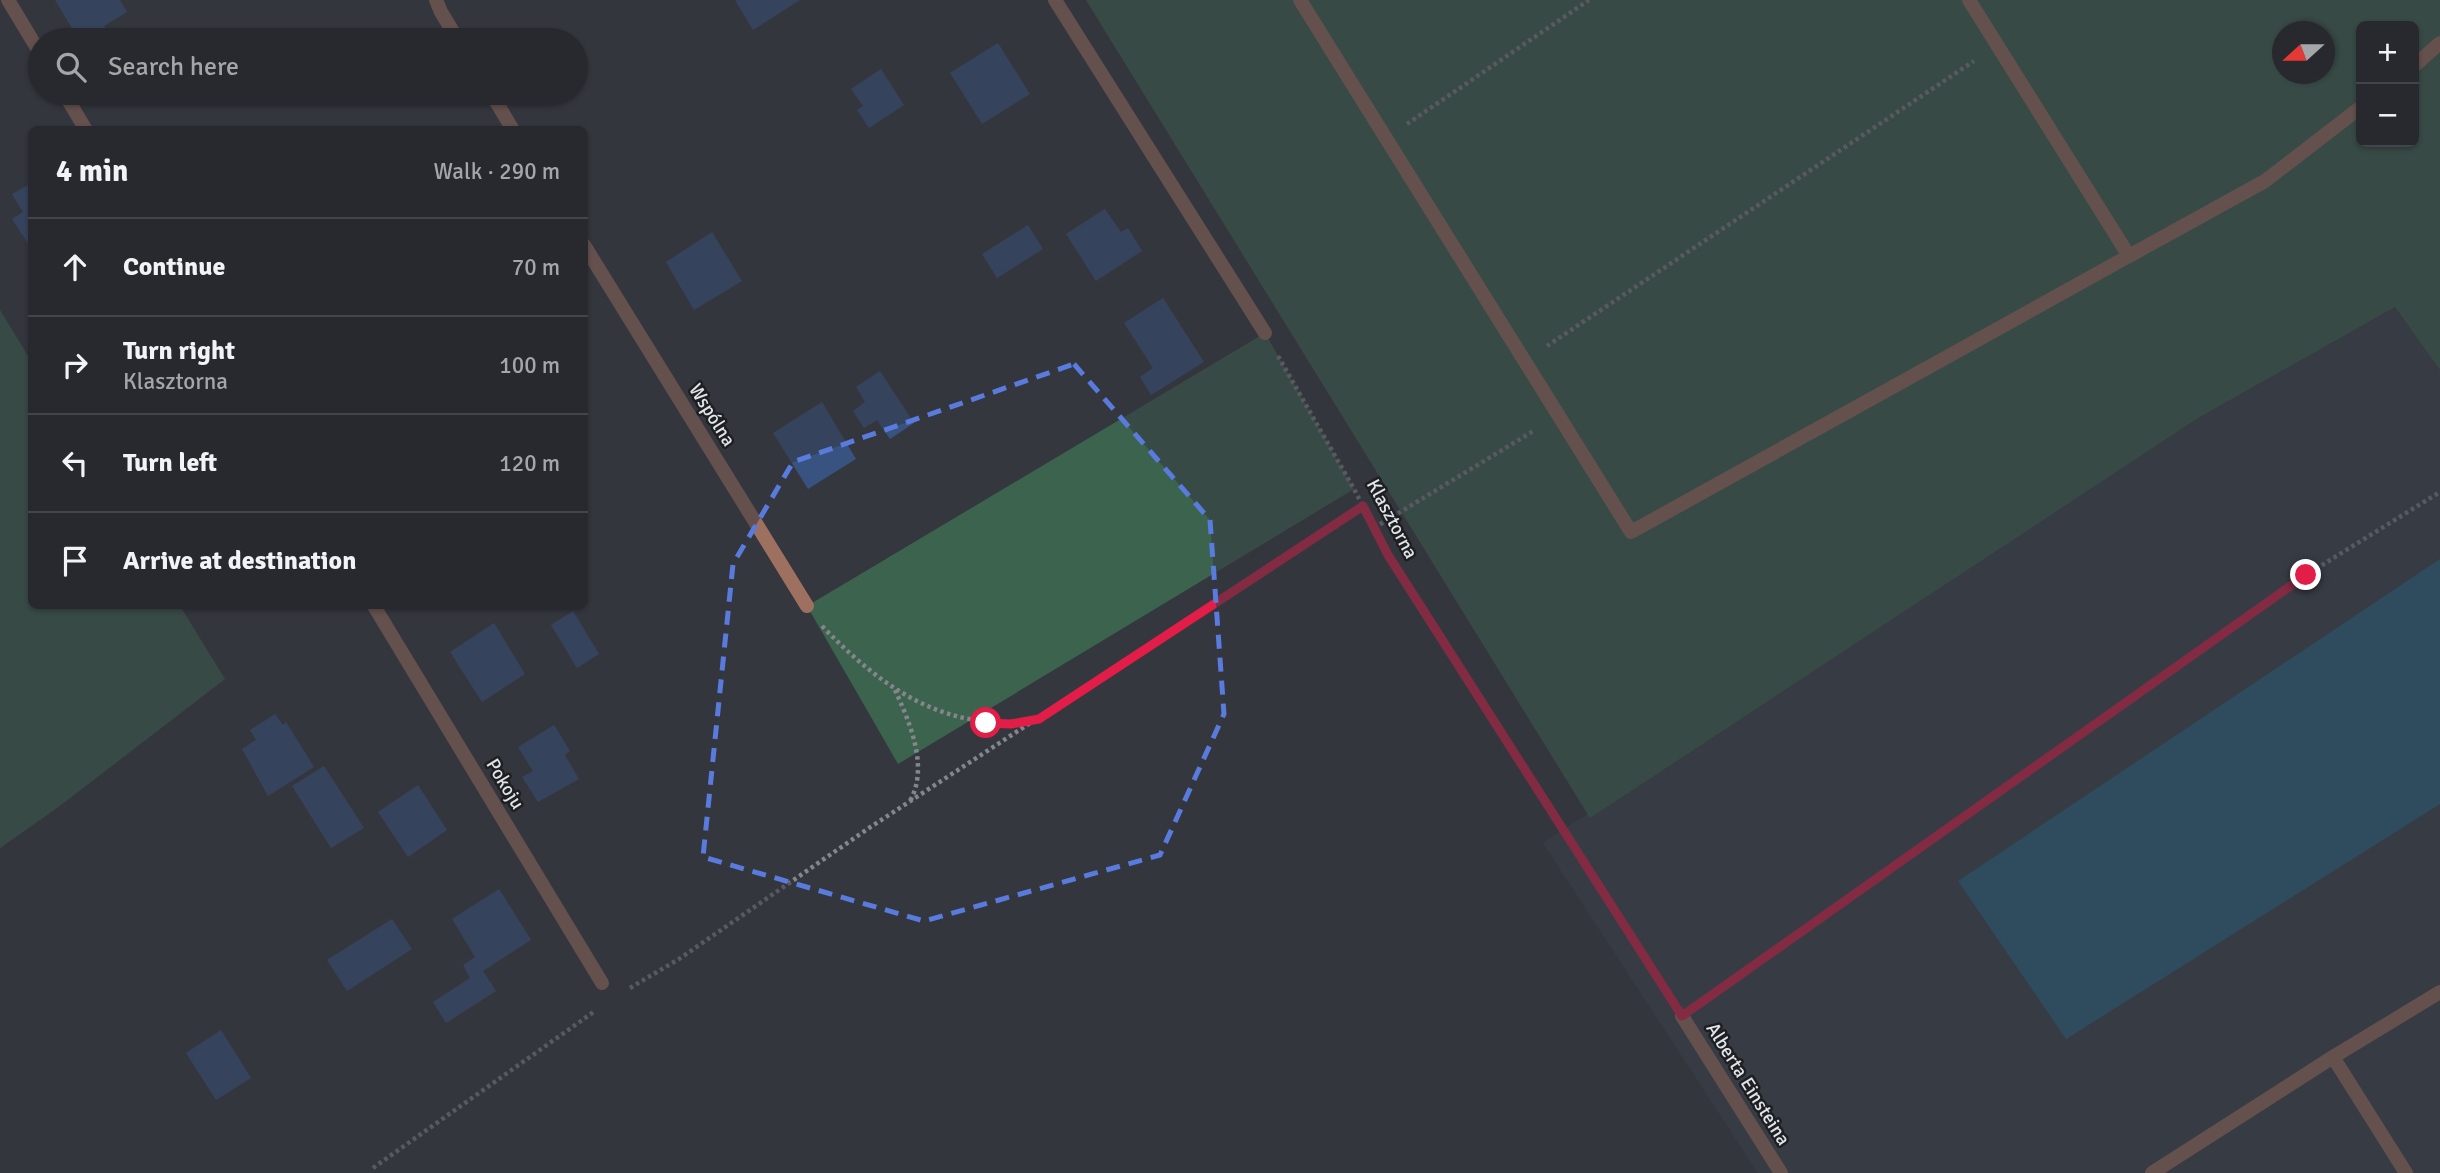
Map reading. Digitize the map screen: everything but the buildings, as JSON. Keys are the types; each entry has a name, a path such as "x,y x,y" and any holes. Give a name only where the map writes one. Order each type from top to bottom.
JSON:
{"street":[{"path":"8,0 28,33"},
{"path":"436,0 451,28"},
{"path":"1055,0 1265,333"},
{"path":"1300,0 1631,532 2265,181 2356,111"},
{"path":"1969,0 2129,257"},
{"path":"2419,62 2440,43"},
{"path":"71,105 84,126"},
{"path":"498,105 511,126"},
{"name":"Wspólna","path":"588,251 807,606"},
{"name":"Pokoju","path":"376,609 602,983"},
{"path":"2152,1173 2440,992"},
{"name":"Alberta Einsteina","path":"1682,1016 1781,1173"},
{"path":"2333,1058 2406,1173"}],"path":[{"path":"1386,138 1589,0"},
{"path":"1525,362 1998,45"},
{"name":"Klasztorna","path":"1265,333 1388,555 1682,1016"},
{"path":"1374,528 1558,415"},
{"path":"1682,1016 2306,575 2440,492"},
{"path":"373,1168 613,998 679,959 910,802 1363,506"},
{"path":"807,606 817,621 863,666 908,698 986,723 1011,724 1039,719"},
{"path":"895,689 906,716 918,768 918,788 910,802"},
{"path":"602,983 613,998"}],"highlighted area":[{"path":"1074,364 1210,520 1224,714 1160,855 924,921 703,857 733,564 793,462"}],"shaded area":[{"path":"2395,307 2440,370 2440,1173 1758,1173 1543,843 2198,418"}],"green space":[{"path":"1086,0 2440,0 2440,370 2395,307 2198,418 1590,818"},
{"path":"0,310 28,356 28,609 182,609 225,679 57,808 0,848"},
{"path":"1265,333 1354,489 898,764 807,606"}],"water":[{"path":"2440,559 2440,804 2066,1039 1958,881"}],"route":[{"path":"986,723 1011,724 1039,719 1363,506 1388,555 1682,1016 2306,575"}]}
